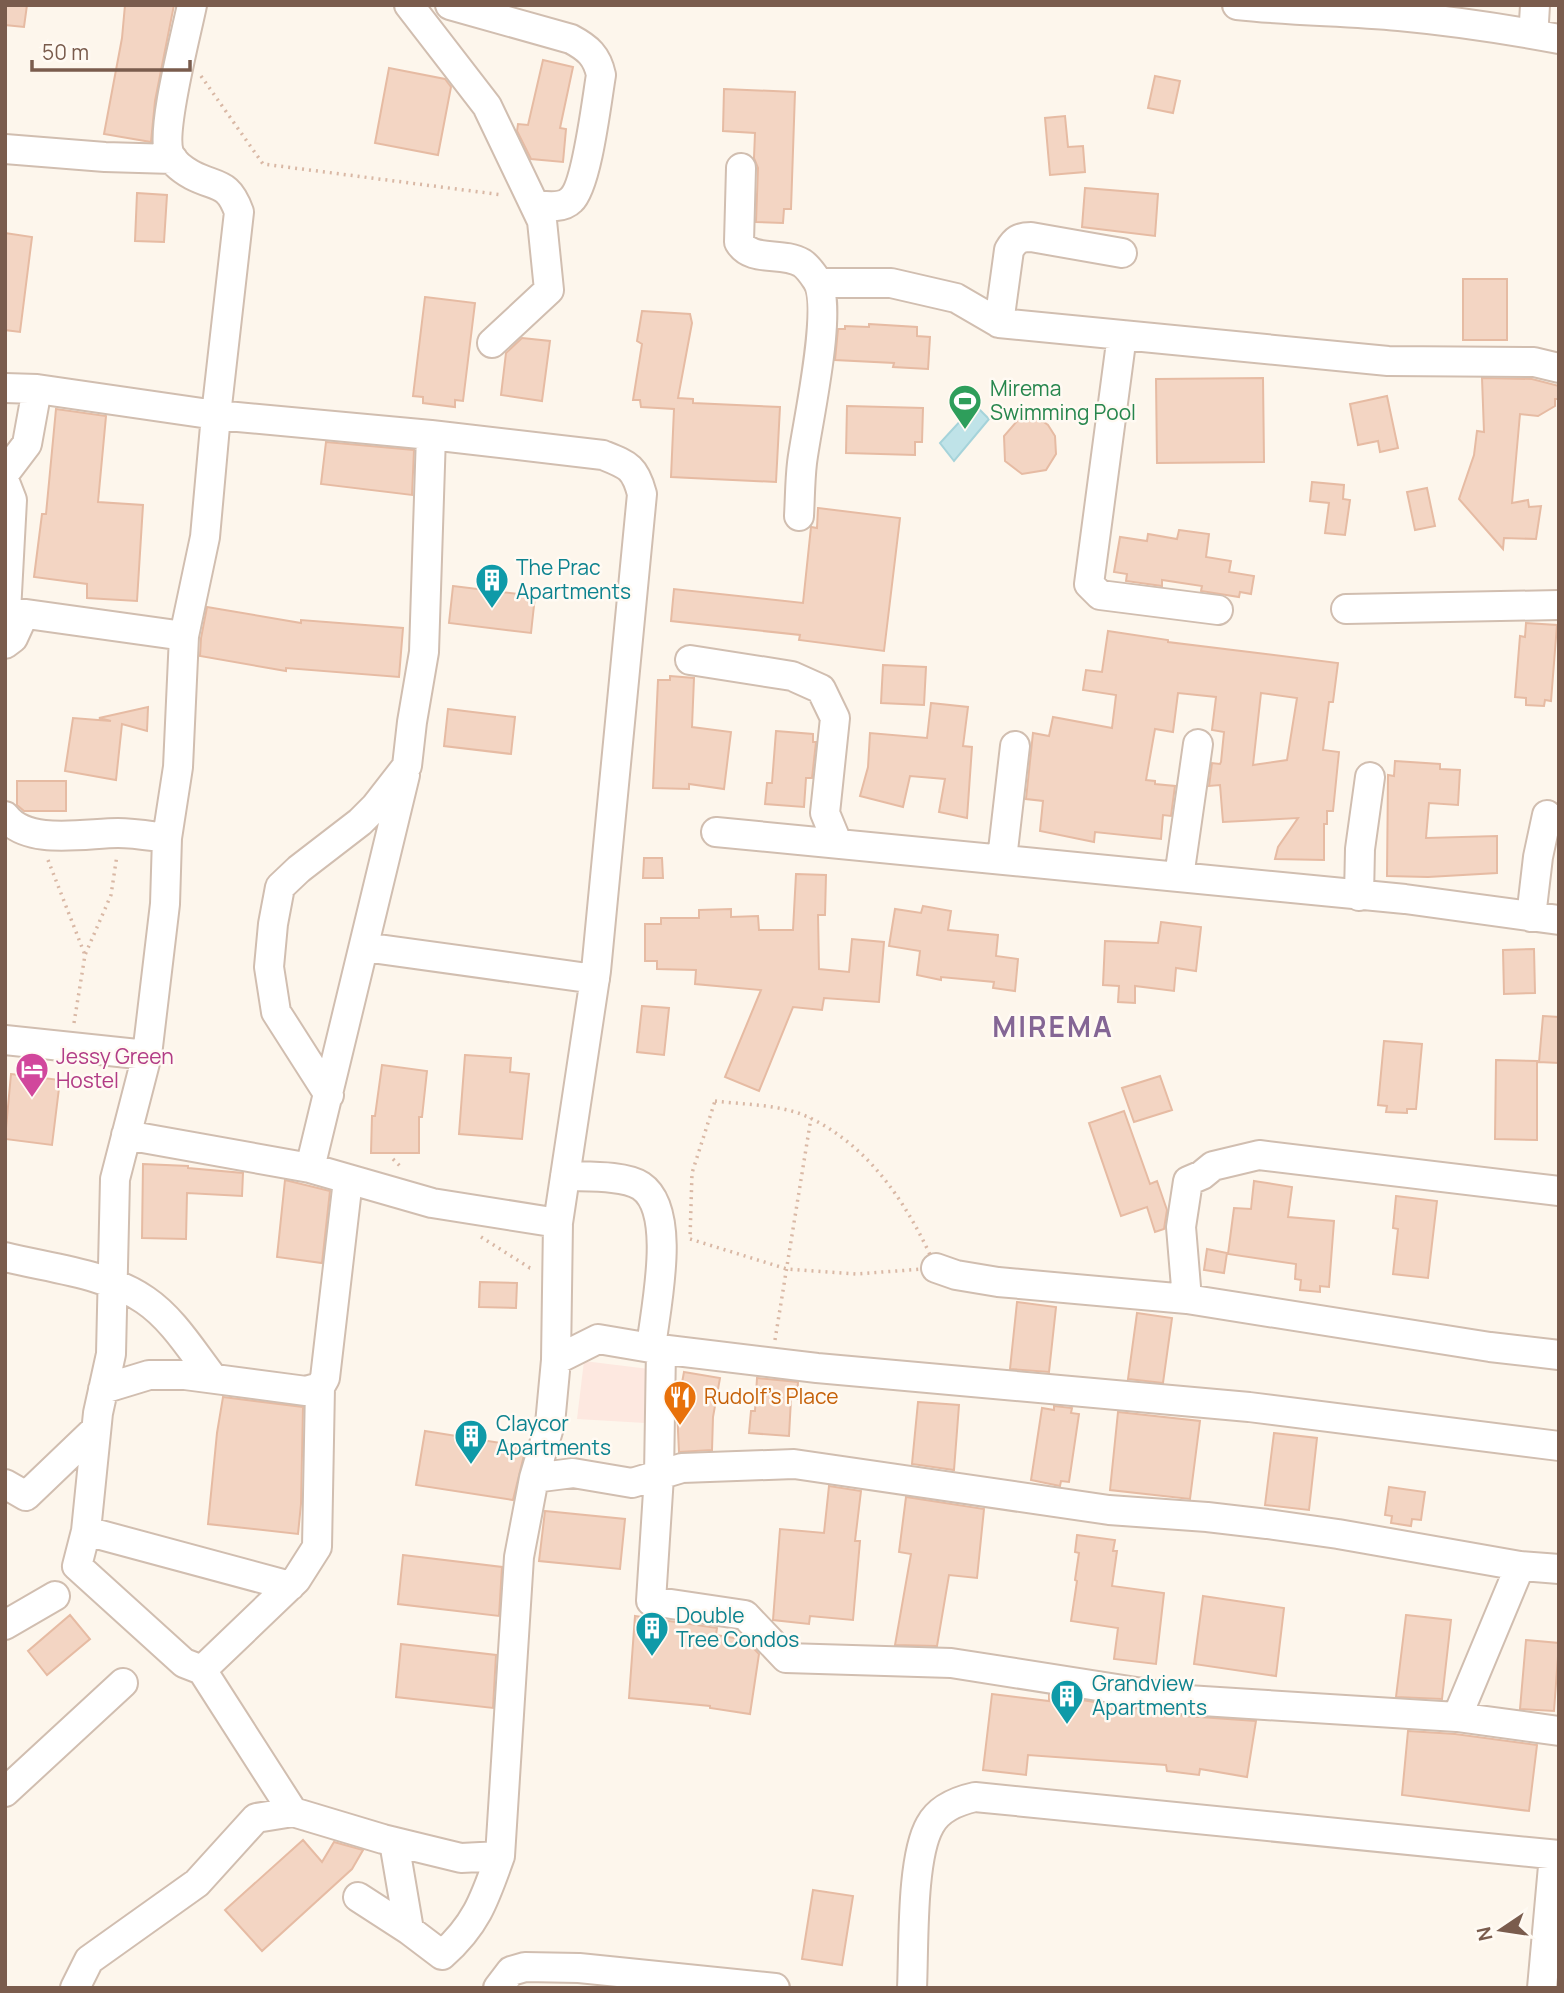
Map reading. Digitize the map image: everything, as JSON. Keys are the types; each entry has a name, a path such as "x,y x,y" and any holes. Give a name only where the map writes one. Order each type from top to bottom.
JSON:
{"street":[{"path":"191,5 167,129 169,153 177,165 193,176 215,183 233,195 239,212 205,537 184,636 178,767 167,838 165,904 147,1055 115,1178 111,1354 96,1429 86,1531 77,1566 184,1663 202,1670 293,1812"},
{"path":"409,5 487,106 542,220 549,290 492,343"},
{"path":"450,5 571,39 587,48 598,61 601,75 584,172 578,191 571,201 556,206 535,205"},
{"path":"1237,5 1410,17 1491,26 1559,39"},
{"path":"5,149 173,159"},
{"path":"741,168 739,242 743,249 750,253 790,258 802,263 819,283 823,318 815,393 802,462 799,516"},
{"path":"999,323 1009,250 1021,237 1122,254"},
{"path":"819,283 891,283 956,298 999,323 1388,361 1534,362 1559,368"},
{"path":"1122,335 1089,584 1100,595 1218,610"},
{"path":"5,388 37,389 216,415 431,435 603,455 621,462 637,474 642,494 595,979 558,1223 556,1360 550,1424 534,1478 519,1557 500,1856 483,1905 461,1938 442,1955 358,1897"},
{"path":"5,472 27,444 37,389"},
{"path":"310,1168 407,766 424,652 431,435"},
{"path":"5,482 12,499 13,638 5,644"},
{"path":"1346,609 1558,597"},
{"path":"12,612 184,636"},
{"path":"690,660 792,676 821,689 835,718 825,813 837,842"},
{"path":"1179,877 1198,744"},
{"path":"1002,859 1015,746"},
{"path":"329,1095 276,1012 269,967 280,887 376,807 407,766"},
{"path":"1359,896 1360,849 1370,777"},
{"path":"716,832 1405,899 1545,919 1538,857 1547,815"},
{"path":"5,816 11,824 38,834 121,833 167,838"},
{"path":"364,947 595,979"},
{"path":"5,1040 147,1055"},
{"path":"126,1135 310,1168 432,1203 558,1223"},
{"path":"1186,1299 1181,1227 1188,1181 1213,1166 1259,1155 1559,1191"},
{"path":"565,1176 628,1181 651,1195 658,1210 663,1241 656,1349 659,1476 651,1601 745,1615 786,1658 951,1664 1187,1700 1457,1717 1559,1731"},
{"path":"202,1670 290,1586 317,1547 320,1387 325,1378 348,1180"},
{"path":"5,1257 113,1283 145,1300 171,1323 213,1378"},
{"path":"936,1268 956,1275 998,1282 1186,1299 1490,1347 1559,1355"},
{"path":"556,1360 598,1339 656,1349 771,1362 992,1385 1237,1406 1559,1446"},
{"path":"103,1389 149,1375 185,1374 306,1391 320,1387"},
{"path":"5,1484 26,1496 96,1429"},
{"path":"534,1478 573,1473 632,1483 682,1468 794,1464 1109,1510 1207,1517 1326,1532 1520,1566 1559,1569"},
{"path":"86,1531 290,1586"},
{"path":"1457,1717 1520,1566"},
{"path":"5,1625 55,1595"},
{"path":"5,1792 123,1683"},
{"path":"912,1988 918,1872 922,1847 930,1823 952,1802 975,1797 1556,1855 1553,1940 1542,1988"},
{"path":"75,1988 89,1960 197,1883 256,1818 293,1812 394,1842 461,1858 500,1856"},
{"path":"394,1842 409,1930"},
{"path":"498,1988 511,1971 525,1967 579,1968 775,1988"}],"path":[{"path":"183,51 263,164 505,195"},
{"path":"70,1048 85,956 111,895 121,833"},
{"path":"38,834 85,956"},
{"path":"715,1101 787,1110 811,1118 859,1153 899,1196 924,1238 936,1268 856,1274 787,1269 690,1239 692,1173 715,1101"},
{"path":"771,1362 811,1118"},
{"path":"393,1159 432,1203"},
{"path":"472,1231 530,1268 543,1269"}],"shaded area":[{"path":"584,1361 649,1369 645,1423 577,1419"}],"water":[{"name":"Mirema Swimming Pool","path":"975,405 989,419 954,461 940,443"}],"building":[{"path":"5,5 27,5 24,27 5,25"},
{"path":"125,5 174,5 155,101 151,142 104,134 122,38"},
{"path":"543,60 573,67 560,128 566,129 563,162 531,159 517,131 518,124 528,125"},
{"path":"389,68 445,79 451,87 438,155 375,143"},
{"path":"1155,76 1180,81 1173,113 1148,108"},
{"path":"724,89 795,92 791,209 784,209 783,223 756,222 758,168 754,158 755,133 723,131"},
{"path":"1065,116 1068,147 1083,146 1085,172 1050,175 1045,118"},
{"path":"1085,188 1158,194 1155,236 1082,227"},
{"path":"137,193 167,195 164,242 135,241"},
{"path":"5,233 32,237 20,332 5,330"},
{"path":"1463,279 1507,279 1507,340 1463,340"},
{"path":"425,297 475,303 463,401 455,400 455,407 423,403 423,397 413,396"},
{"path":"642,311 690,314 692,323 678,398 693,399 693,403 780,407 776,482 671,477 674,409 641,407 640,400 633,400 642,344 637,341"},
{"path":"869,324 917,327 917,336 930,337 928,369 893,367 894,363 835,360 838,329 845,329 845,326 869,327"},
{"path":"522,338 550,341 542,401 501,395 506,353"},
{"path":"1263,378 1264,462 1157,463 1156,379"},
{"path":"1482,378 1532,379 1559,386 1559,399 1555,399 1555,406 1538,416 1520,414 1512,503 1528,500 1529,507 1541,506 1536,539 1504,538 1503,549 1459,499 1474,455 1477,431 1484,432"},
{"path":"1387,396 1398,448 1380,452 1378,441 1358,445 1350,404"},
{"path":"847,406 923,408 922,442 915,442 915,455 846,453"},
{"path":"56,409 106,416 98,502 143,505 137,601 87,598 87,584 34,577 42,514 46,514"},
{"path":"1038,418 1048,425 1055,436 1056,454 1046,470 1022,474 1005,461 1004,436 1018,420"},
{"path":"326,442 414,450 412,495 321,484"},
{"path":"1312,482 1344,485 1343,499 1350,500 1345,535 1325,533 1329,503 1310,501"},
{"path":"1427,488 1435,526 1415,530 1407,492"},
{"path":"818,508 900,518 884,651 799,640 800,635 671,621 674,589 803,603 811,527 817,528"},
{"path":"1179,530 1209,534 1206,557 1231,561 1229,572 1254,576 1251,594 1240,592 1239,597 1201,591 1202,586 1162,580 1162,586 1126,581 1127,574 1114,572 1120,537 1147,541 1148,534 1177,539"},
{"name":"The Prac Apartments","path":"453,586 535,596 531,633 449,623"},
{"path":"207,607 301,623 301,620 403,628 399,677 286,668 286,671 200,656"},
{"path":"1526,623 1557,625 1551,701 1545,700 1544,706 1526,705 1526,698 1515,697 1520,636 1525,637"},
{"path":"1108,631 1168,642 1338,663 1333,702 1329,702 1323,750 1339,752 1333,811 1327,811 1327,824 1324,824 1324,860 1275,859 1278,847 1298,818 1223,822 1220,785 1209,786 1212,763 1221,762 1224,732 1212,730 1216,697 1178,693 1173,732 1155,729 1146,780 1175,786 1171,816 1163,815 1161,839 1095,832 1094,842 1040,831 1043,801 1026,799 1033,733 1049,736 1053,717 1112,728 1116,695 1083,690 1086,670 1102,672","holes":["1261,693 1297,698 1287,760 1253,765"]},
{"path":"883,665 926,667 924,705 881,703"},
{"path":"670,676 694,678 692,727 731,732 724,789 689,784 689,789 653,788 658,680 670,680"},
{"path":"931,703 968,707 963,746 972,747 967,818 939,812 945,779 910,776 903,807 860,796 868,767 870,733 927,738"},
{"path":"148,707 147,731 122,724 116,780 65,771 73,718 111,721 99,718"},
{"path":"448,709 515,717 511,754 444,746"},
{"path":"776,731 813,734 813,742 816,742 812,778 806,778 804,807 765,804 767,783 772,783"},
{"path":"1395,761 1440,764 1440,769 1460,770 1458,805 1429,803 1426,838 1497,836 1497,873 1428,877 1387,876 1388,775 1394,776"},
{"path":"17,781 66,781 66,811 24,811 17,805"},
{"path":"644,858 662,858 663,878 643,878"},
{"path":"796,874 826,875 825,915 818,915 819,969 849,972 852,939 884,942 879,1002 824,998 822,1010 793,1007 759,1091 725,1077 761,990 695,984 696,970 657,969 657,961 645,961 645,924 661,924 661,918 699,918 699,910 731,909 731,917 758,916 759,930 793,930"},
{"path":"923,906 951,911 948,930 998,935 996,956 1018,959 1015,991 993,988 994,982 941,977 941,980 917,975 920,951 889,946 895,909 921,913"},
{"path":"1161,922 1201,927 1196,971 1176,968 1174,991 1135,986 1135,1003 1118,1002 1119,986 1103,985 1105,941 1158,943"},
{"path":"1534,949 1535,993 1504,994 1503,950"},
{"path":"642,1006 669,1008 664,1055 637,1052"},
{"path":"1543,1016 1559,1017 1559,1063 1539,1062"},
{"path":"1384,1041 1422,1044 1416,1109 1407,1109 1407,1113 1386,1112 1387,1106 1378,1105"},
{"path":"465,1055 511,1058 510,1072 529,1074 522,1139 459,1134"},
{"path":"1496,1060 1537,1061 1537,1140 1495,1139"},
{"path":"382,1065 427,1071 422,1117 419,1117 419,1153 371,1153 372,1116 375,1116"},
{"name":"Jessy Green Hostel","path":"11,1074 60,1080 52,1145 5,1139"},
{"path":"1160,1076 1172,1110 1134,1122 1122,1088"},
{"path":"1124,1111 1150,1184 1157,1181 1167,1210 1164,1229 1155,1232 1147,1207 1121,1216 1089,1123"},
{"path":"143,1164 243,1173 242,1196 187,1193 186,1239 142,1238"},
{"path":"285,1180 330,1191 322,1263 277,1257"},
{"path":"1254,1181 1292,1187 1288,1217 1334,1221 1329,1287 1320,1286 1320,1292 1300,1290 1301,1280 1295,1279 1296,1264 1228,1254 1234,1208 1251,1209"},
{"path":"1396,1196 1437,1201 1428,1278 1393,1274 1398,1229 1393,1228"},
{"path":"1207,1249 1227,1253 1224,1273 1204,1270"},
{"path":"480,1282 517,1283 516,1308 479,1307"},
{"path":"1017,1302 1056,1307 1049,1372 1010,1369"},
{"path":"1137,1313 1172,1318 1163,1383 1128,1379"},
{"path":"684,1372 720,1378 713,1417 712,1450 679,1452 677,1410"},
{"path":"757,1378 798,1382 797,1399 791,1399 789,1436 749,1433 751,1411 755,1411"},
{"path":"223,1397 303,1407 298,1534 208,1524"},
{"path":"918,1402 959,1405 954,1470 912,1464"},
{"path":"1054,1406 1072,1408 1071,1413 1079,1414 1069,1482 1061,1481 1060,1486 1031,1480 1042,1408 1054,1410"},
{"path":"1118,1412 1200,1421 1190,1499 1110,1490"},
{"name":"Claycor Apartments","path":"425,1431 526,1447 513,1500 416,1485"},
{"path":"1274,1433 1317,1438 1309,1510 1265,1505"},
{"path":"829,1486 861,1491 855,1541 860,1541 853,1620 810,1616 809,1624 773,1620 780,1529 824,1533"},
{"path":"1389,1487 1425,1492 1421,1520 1412,1519 1411,1526 1391,1523 1392,1516 1385,1515"},
{"path":"906,1497 984,1509 977,1578 949,1575 937,1646 895,1645 911,1554 899,1552"},
{"path":"545,1511 625,1519 620,1569 539,1561"},
{"path":"1077,1535 1115,1540 1113,1551 1117,1551 1112,1586 1164,1593 1156,1664 1114,1659 1118,1628 1071,1621 1079,1553 1075,1552"},
{"path":"403,1555 502,1567 499,1616 398,1604"},
{"path":"1203,1596 1284,1608 1276,1676 1194,1664"},
{"path":"70,1615 90,1639 47,1675 28,1651"},
{"path":"1406,1615 1451,1620 1442,1699 1396,1697"},
{"path":"635,1616 717,1628 716,1635 746,1640 759,1654 750,1714 710,1706 629,1698"},
{"path":"1526,1640 1559,1643 1554,1711 1520,1709"},
{"path":"401,1644 496,1655 493,1708 396,1697"},
{"path":"992,1694 1049,1701 1049,1695 1185,1716 1256,1721 1247,1777 1200,1769 1199,1775 1167,1771 1166,1765 1028,1755 1026,1775 983,1770"},
{"path":"1408,1731 1537,1745 1529,1811 1402,1795"},
{"path":"303,1840 322,1862 334,1842 363,1850 352,1869 262,1951 225,1910"},
{"path":"813,1890 853,1896 842,1965 802,1959"}],"place":[{"name":"Mirema Swimming Pool","path":"965,431"},
{"name":"The Prac Apartments","path":"492,610"},
{"name":"Jessy Green Hostel","path":"32,1099"},
{"name":"Rudolf's Place","path":"680,1427"},
{"name":"Claycor Apartments","path":"471,1466"},
{"name":"Double Tree Condos","path":"652,1658"},
{"name":"Grandview Apartments","path":"1067,1726"}],"district":[{"name":"MIREMA","path":"1053,1027"}]}
